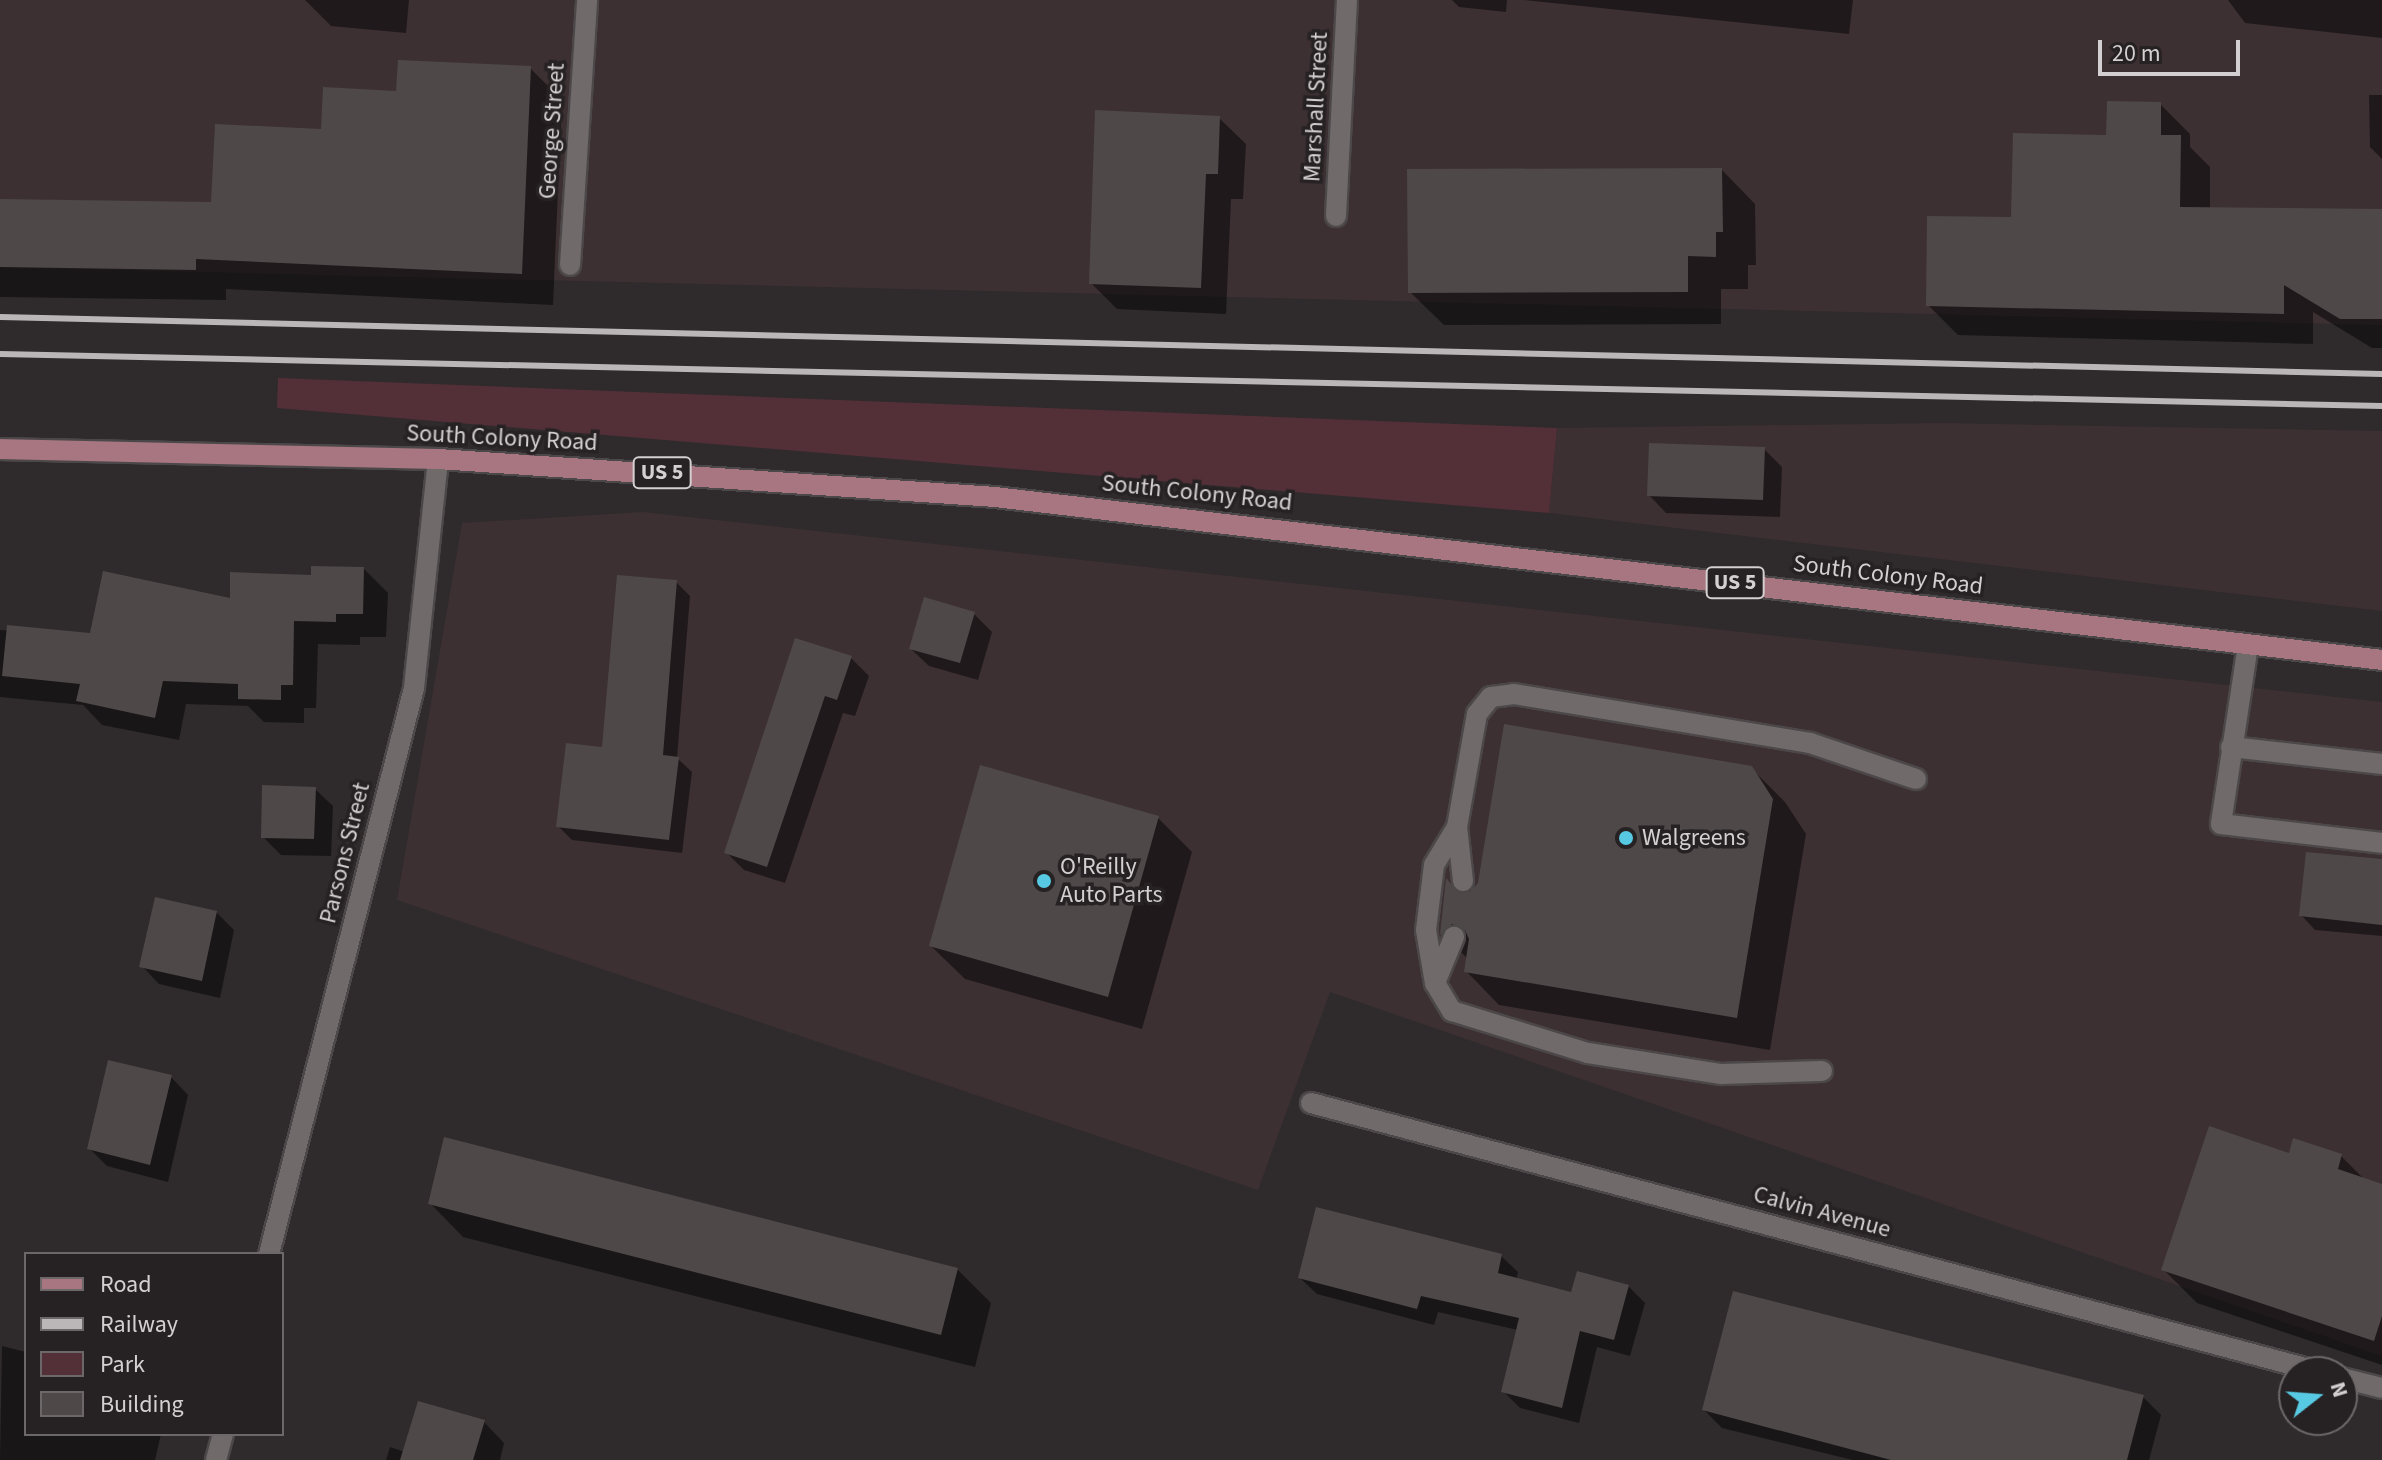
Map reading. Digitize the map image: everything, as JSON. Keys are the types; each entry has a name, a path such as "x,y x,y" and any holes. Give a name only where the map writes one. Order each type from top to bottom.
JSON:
{"main road":[{"name":"South Colony Road","path":"0,449 438,459 995,497 2382,660"}],"street":[{"name":"George Street","path":"570,265 587,0"},
{"name":"Marshall Street","path":"1336,216 1347,0"},
{"name":"Parsons Street","path":"270,1252 414,688 438,459"},
{"path":"2248,645 2221,824 2382,843"},
{"path":"1463,881 1457,827 1477,714 1491,697 1514,694 1810,743 1916,779"},
{"path":"2231,747 2382,764"},
{"path":"1457,827 1434,865 1426,930 1435,983 1452,1011 1588,1053 1721,1074 1822,1071"},
{"path":"1435,983 1454,937"},
{"name":"Calvin Avenue","path":"1311,1103 2278,1361"},
{"path":"2358,1382 2382,1388"},
{"path":"216,1460 222,1436"}],"shaded area":[{"path":"0,0 2382,0 2382,325 0,267"},
{"path":"1942,423 2382,431 2382,611 1549,513 1557,428"},
{"path":"643,512 2382,702 2382,1356 1330,992 1258,1190 397,900 462,523"}],"green space":[{"path":"278,378 1557,428 1549,513 277,408"}],"building":[{"path":"398,60 531,66 522,274 196,259 196,270 0,267 0,199 211,202 215,124 321,129 323,87 396,91"},
{"path":"2107,101 2161,102 2161,135 2181,135 2180,207 2382,209 2382,319 2340,319 2284,285 2284,314 1926,306 1927,216 2011,217 2013,133 2106,135"},
{"path":"1095,110 1220,116 1218,174 1206,174 1201,288 1089,284"},
{"path":"1722,168 1723,232 1716,232 1716,257 1688,256 1688,292 1408,293 1407,169"},
{"path":"1649,443 1765,447 1763,500 1647,496"},
{"path":"311,566 364,567 363,614 336,614 336,622 294,621 293,685 281,685 281,700 238,699 238,684 163,681 155,718 76,701 80,684 2,676 7,625 90,633 103,571 230,598 230,572 311,575"},
{"path":"617,575 677,580 663,755 679,757 669,840 556,827 566,743 602,747"},
{"path":"924,597 975,612 960,663 909,649"},
{"path":"795,638 852,656 837,700 825,696 767,867 724,853"},
{"name":"Walgreens","path":"1504,724 1752,766 1773,799 1737,1018 1464,972 1469,939 1465,930 1452,924 1440,935 1446,878 1459,893 1470,892 1478,883"},
{"name":"O'Reilly Auto Parts","path":"980,765 1159,816 1108,997 929,946"},
{"path":"262,785 316,787 314,839 261,838"},
{"path":"2306,852 2382,859 2382,925 2299,916"},
{"path":"155,897 217,911 202,981 139,967"},
{"path":"108,1060 172,1075 150,1165 87,1149"},
{"path":"2209,1126 2289,1153 2293,1138 2342,1154 2338,1169 2382,1184 2382,1316 2374,1341 2161,1270"},
{"path":"444,1137 958,1268 941,1335 428,1204"},
{"path":"1316,1207 1502,1254 1498,1273 1571,1292 1577,1271 1629,1285 1614,1340 1580,1331 1562,1408 1501,1392 1519,1318 1421,1296 1417,1309 1298,1278"},
{"path":"1733,1291 2144,1395 2127,1460 1891,1460 1702,1410"},
{"path":"418,1401 485,1420 473,1460 400,1460"}],"railway":[{"path":"0,317 2382,374"},
{"path":"0,354 2382,406"}],"place":[{"name":"Walgreens","path":"1626,838"},
{"name":"O'Reilly Auto Parts","path":"1044,881"}]}
